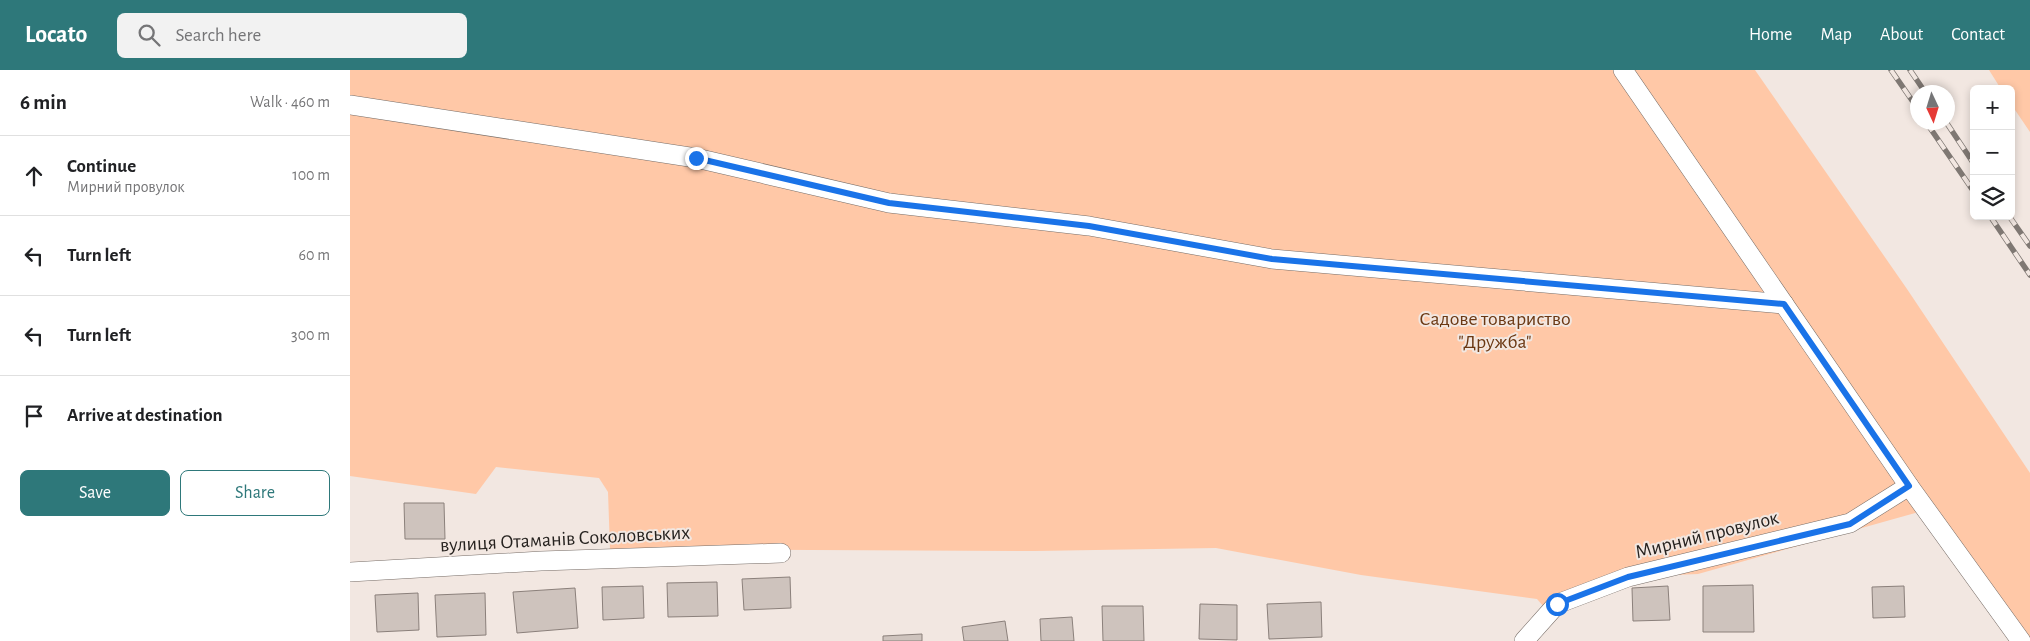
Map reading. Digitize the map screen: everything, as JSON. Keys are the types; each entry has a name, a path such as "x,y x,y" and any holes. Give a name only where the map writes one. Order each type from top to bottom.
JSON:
{"street":[{"path":"1623,70 1909,486 2021,641"},
{"path":"350,105 696,158 889,203 1089,226 1272,259 1784,304"},
{"name":"Мирний провулок","path":"1524,641 1557,604 1628,577 1850,524 1909,486"},
{"name":"вулиця Отаманів Соколовських","path":"350,572 541,561 782,552"}],"green space":[{"name":"Садове товариство \"Дружба\"","path":"350,70 1755,70 1907,289 2030,473 2030,641 1933,508 1698,574 1632,577 1544,607 1537,599 1361,575 1216,548 1035,551 610,549 608,492 599,478 496,467 476,494 350,476"},
{"path":"1989,70 2030,70 2030,132 2015,110 2015,85 1998,85"}],"building":[{"path":"404,503 444,503 445,539 405,539"},
{"path":"790,577 791,608 744,610 742,579"},
{"path":"717,582 718,616 668,617 667,583"},
{"path":"1753,585 1754,632 1703,632 1703,586"},
{"path":"643,586 644,618 603,620 602,587"},
{"path":"1668,586 1670,620 1633,621 1632,588"},
{"path":"1904,586 1905,617 1873,618 1872,587"},
{"path":"575,588 578,628 517,633 513,592"},
{"path":"418,593 419,630 377,632 375,595"},
{"path":"485,593 486,635 437,637 435,595"},
{"path":"1321,602 1322,637 1269,639 1267,604"},
{"path":"1200,604 1237,605 1237,640 1199,639"},
{"path":"1102,606 1143,606 1144,641 1103,641"},
{"path":"1072,617 1074,641 1041,641 1040,619"},
{"path":"1005,621 1008,641 964,641 962,627"},
{"path":"922,634 922,641 883,641 883,636"}],"railway":[{"path":"1891,70 1910,97"},
{"path":"1910,70 1920,85"},
{"path":"1931,130 1970,186"},
{"path":"1951,130 1970,158"},
{"path":"1993,220 2030,275"},
{"path":"2012,220 2030,246"}],"route":[{"path":"696,158 889,203 1089,226 1272,259 1784,304 1909,486 1850,524 1628,577 1557,604"}]}
